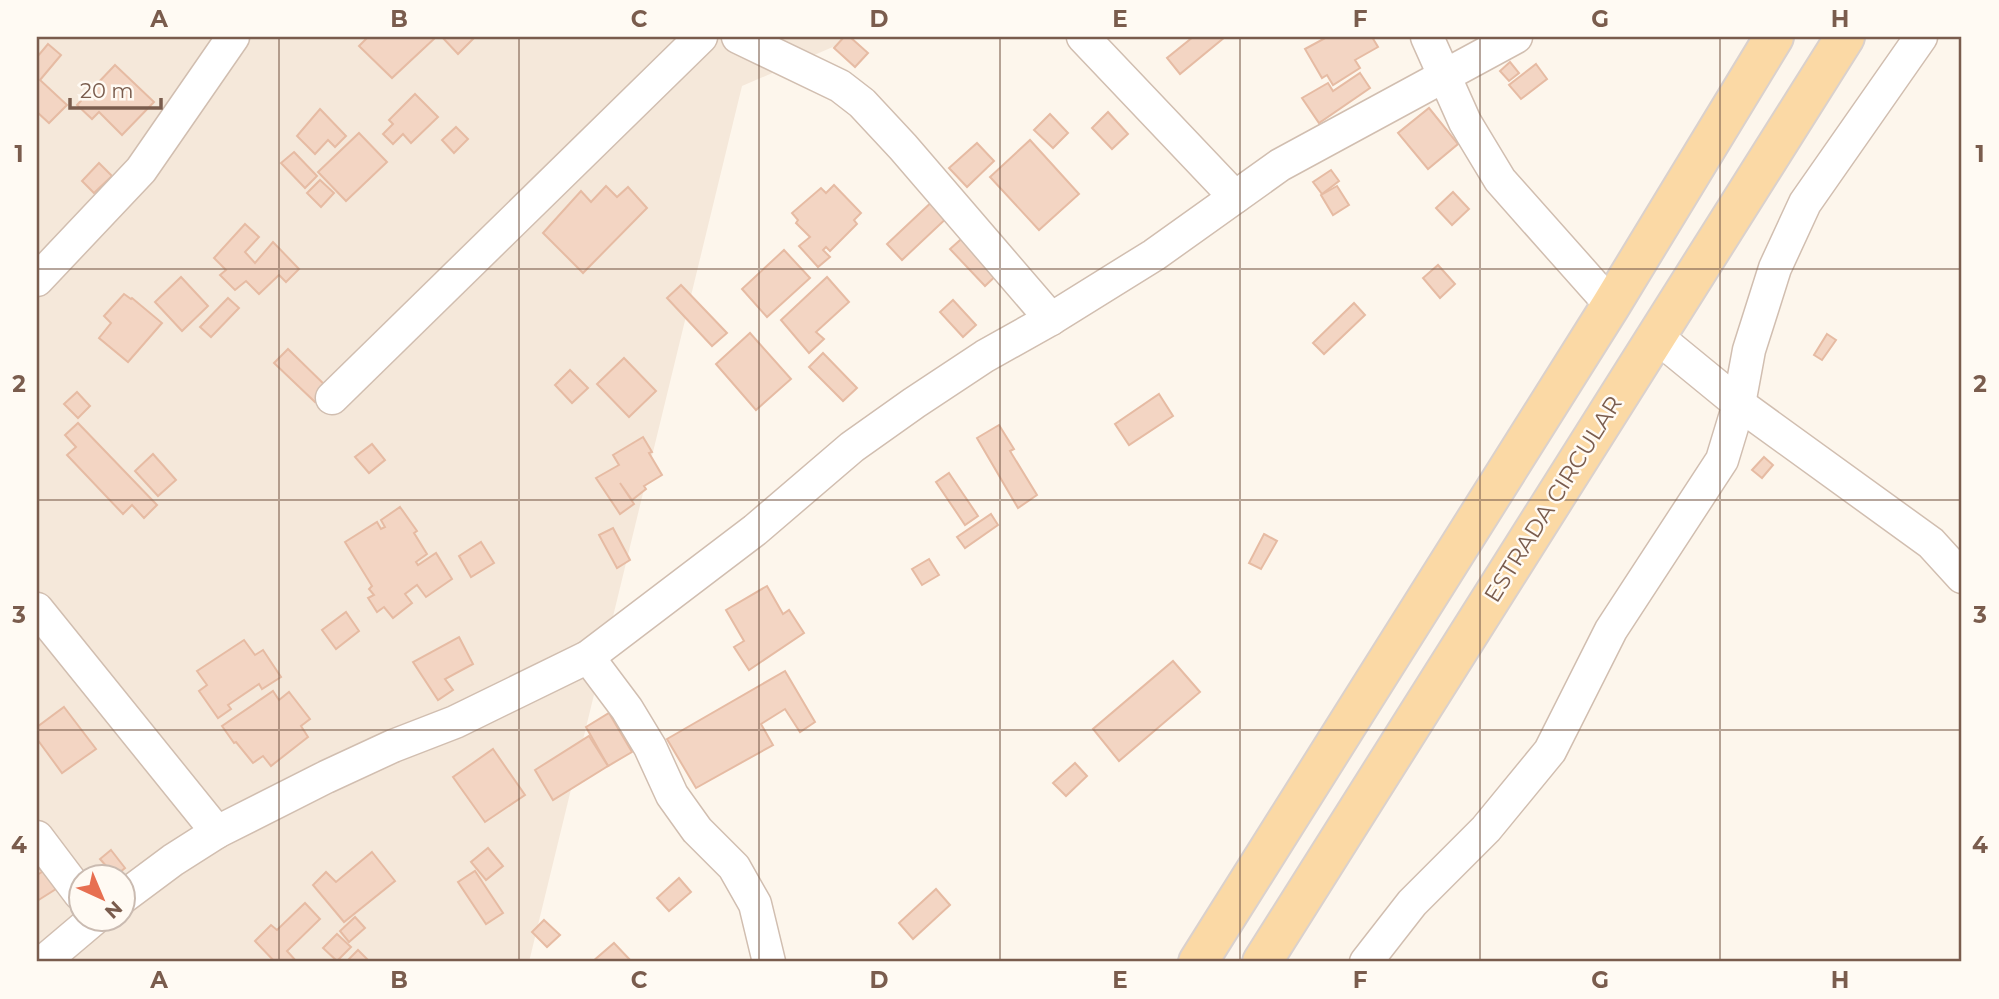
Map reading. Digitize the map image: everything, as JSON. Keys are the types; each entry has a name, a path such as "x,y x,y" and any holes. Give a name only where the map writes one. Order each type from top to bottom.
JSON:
{"main road":[{"path":"1198,962 1611,305 1774,37"},
{"name":"ESTRADA CIRCULAR","path":"1262,962 1845,37"}],"street":[{"path":"37,280 141,170 233,37"},
{"path":"332,398 701,37"},
{"path":"738,37 840,86 862,103 1051,318"},
{"path":"1083,37 1235,197"},
{"path":"1427,37 1465,121 1500,180 1611,305"},
{"path":"136,888 217,832 326,777 393,746 455,722 589,657 755,530 852,447 985,356 1154,255 1280,165 1516,37"},
{"path":"1366,962 1412,902 1486,829 1550,751 1611,630 1722,460 1740,404 1749,350 1771,280 1805,204 1921,37"},
{"path":"1656,336 1740,404 1931,543 1962,577"},
{"path":"37,609 217,832"},
{"path":"589,657 628,709 650,747 672,795 696,830 734,867 755,904 769,962"},
{"path":"37,837 66,875"},
{"path":"43,962 79,932"}],"shaded area":[{"path":"37,37 856,37 742,86 529,962 37,962"}],"building":[{"path":"368,37 436,37 392,78 359,46"},
{"path":"442,37 475,37 458,54"},
{"path":"844,37 850,37 868,53 855,67 834,48"},
{"path":"1193,37 1225,37 1180,74 1167,58"},
{"path":"1327,37 1372,37 1378,47 1355,60 1360,68 1333,85 1327,75 1322,78 1305,49"},
{"path":"48,44 61,55 40,80 67,105 49,123 37,112 37,57"},
{"path":"1510,62 1519,73 1509,81 1500,71"},
{"path":"1536,64 1547,79 1521,99 1509,85"},
{"path":"115,65 154,102 122,135 99,112 92,119 77,105"},
{"path":"1360,73 1370,88 1319,123 1302,98 1328,83 1333,91"},
{"path":"415,94 438,117 411,143 403,134 393,144 383,134 393,124 389,120"},
{"path":"1429,108 1458,144 1428,169 1398,133"},
{"path":"320,109 346,136 335,147 328,140 315,154 297,136"},
{"path":"1108,112 1128,134 1112,149 1092,128"},
{"path":"1050,114 1068,133 1053,148 1034,130"},
{"path":"456,127 468,139 454,153 442,140"},
{"path":"359,133 387,162 346,201 318,172"},
{"path":"1030,140 1079,194 1039,230 990,177"},
{"path":"977,143 994,161 967,187 949,168"},
{"path":"294,152 317,176 305,188 281,163"},
{"path":"99,163 112,176 94,193 82,181"},
{"path":"1331,170 1339,181 1322,194 1313,182"},
{"path":"320,180 334,193 321,207 307,193"},
{"path":"834,185 861,213 854,220 857,224 830,251 826,247 823,250 830,257 818,267 799,246 810,237 796,223 798,220 792,213 821,188 826,193"},
{"path":"606,186 617,197 628,187 647,208 583,273 543,233 581,191 591,202"},
{"path":"1337,186 1349,205 1333,215 1321,195"},
{"path":"1453,192 1469,209 1452,225 1436,208"},
{"path":"937,197 952,213 902,260 887,244"},
{"path":"245,224 259,237 245,252 255,263 273,242 299,269 286,282 279,275 259,294 246,281 235,290 220,275 226,270 214,258"},
{"path":"968,233 1002,270 985,286 950,249"},
{"path":"784,250 810,278 767,317 742,289"},
{"path":"1438,265 1455,284 1440,298 1423,278"},
{"path":"181,277 208,306 182,331 155,302"},
{"path":"827,277 849,302 816,332 824,339 809,353 781,320"},
{"path":"681,285 727,333 712,346 667,298"},
{"path":"124,294 162,323 128,362 99,338 111,323 104,316"},
{"path":"228,298 239,308 211,337 200,327"},
{"path":"953,300 976,325 963,337 940,312"},
{"path":"1354,303 1365,315 1324,354 1313,343"},
{"path":"750,333 791,379 756,410 716,364"},
{"path":"1827,334 1836,340 1822,360 1814,355"},
{"path":"288,349 328,388 315,402 274,363"},
{"path":"823,353 857,388 843,401 809,367"},
{"path":"624,358 656,391 629,417 597,384"},
{"path":"570,370 588,388 572,403 555,385"},
{"path":"77,392 90,406 78,418 64,404"},
{"path":"1159,394 1173,416 1129,445 1115,424"},
{"path":"78,423 157,505 144,518 132,505 123,514 67,455 76,447 65,435"},
{"path":"999,425 1014,449 1010,451 1037,495 1018,508 977,438"},
{"path":"643,437 662,475 644,486 646,489 632,500 620,483 634,504 620,514 596,478 619,465 613,455"},
{"path":"372,444 385,460 369,473 355,457"},
{"path":"153,454 176,480 158,496 135,471"},
{"path":"1764,457 1773,465 1762,478 1752,470"},
{"path":"949,473 978,516 965,525 936,482"},
{"path":"400,507 417,531 414,533 427,554 416,562 418,565 436,553 452,579 426,597 417,585 405,594 412,603 393,618 384,607 377,612 368,598 374,595 369,589 372,586 345,542 377,522 381,529 385,527 381,520"},
{"path":"991,514 998,525 965,548 957,537"},
{"path":"613,528 630,560 617,568 599,535"},
{"path":"1264,534 1277,541 1261,569 1249,563"},
{"path":"481,542 494,563 471,577 459,556"},
{"path":"929,559 939,575 922,585 912,569"},
{"path":"767,586 783,614 789,610 804,633 749,670 734,647 744,641 726,610"},
{"path":"346,612 359,631 336,649 322,630"},
{"path":"459,637 473,664 445,679 453,690 438,700 413,662"},
{"path":"244,640 255,655 263,650 281,677 262,689 259,684 228,705 231,709 218,718 199,691 207,685 197,671"},
{"path":"1173,661 1200,692 1119,761 1093,729"},
{"path":"785,671 815,722 800,732 785,709 761,724 773,745 696,788 667,739"},
{"path":"273,691 279,700 289,692 310,719 301,726 308,737 271,766 263,756 253,763 222,726"},
{"path":"64,707 96,749 62,773 37,739 37,727"},
{"path":"609,713 632,752 608,766 586,727"},
{"path":"589,736 608,766 553,800 535,770"},
{"path":"493,749 525,795 485,822 453,777"},
{"path":"1075,763 1087,776 1066,796 1053,783"},
{"path":"488,848 503,866 486,880 471,862"},
{"path":"111,850 120,862 103,862 100,859"},
{"path":"372,852 395,881 344,922 313,885 326,872 336,882"},
{"path":"50,858 66,883 37,901 37,875 42,872 38,866"},
{"path":"475,871 503,913 486,924 458,882"},
{"path":"679,878 691,892 669,911 657,898"},
{"path":"936,889 950,905 913,939 899,923"},
{"path":"305,903 320,919 287,951 297,962 275,962 255,941 271,925 277,930"},
{"path":"355,917 365,928 349,942 340,931"},
{"path":"544,920 560,935 547,947 532,932"},
{"path":"337,934 351,947 337,961 323,948"},
{"path":"614,943 632,962 592,962"},
{"path":"358,950 370,962 346,962"}]}
